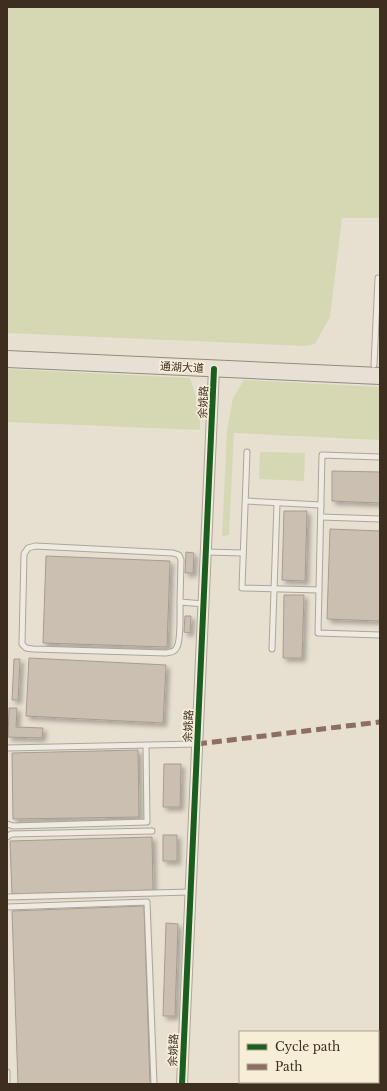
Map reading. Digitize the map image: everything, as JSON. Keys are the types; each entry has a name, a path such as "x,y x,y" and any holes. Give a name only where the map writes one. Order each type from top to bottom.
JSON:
{"main road":[{"name":"通湖大道","path":"7,349 378,369"},
{"name":"通湖大道","path":"7,359 214,369 378,369"}],"street":[{"name":"余姚路","path":"182,1084 214,369"}],"lane":[{"path":"378,369 378,278 380,278"},
{"path":"248,452 242,588 319,590"},
{"path":"380,457 322,455 318,633 380,635"},
{"path":"246,501 321,504"},
{"path":"272,649 277,503"},
{"path":"321,517 380,519"},
{"path":"35,546 173,553 179,555 181,560 180,602 179,640 177,647 173,652 33,649 26,648 22,644 24,554 28,548 35,546"},
{"path":"206,552 243,553"},
{"path":"180,602 204,604"},
{"path":"7,748 197,744"},
{"path":"7,824 13,826 147,822 146,745"},
{"path":"7,837 11,834 152,831"},
{"path":"7,897 190,892"},
{"path":"7,907 147,902 154,1084"},
{"path":"7,1072 7,1084"}],"green space":[{"path":"7,7 380,7 380,218 342,218 330,317 315,344 306,346 7,333"},
{"path":"7,369 190,378 200,410 200,430 7,422"},
{"path":"244,380 380,387 380,440 234,433 229,535 222,536 227,431 233,398"},
{"path":"260,452 305,453 304,481 259,479"}],"building":[{"path":"332,471 380,472 380,503 332,501"},
{"path":"284,511 307,511 305,581 282,580"},
{"path":"330,529 380,531 380,621 327,619"},
{"path":"186,552 194,553 193,573 185,573"},
{"path":"46,556 170,561 167,647 43,643"},
{"path":"284,595 304,595 302,658 283,658"},
{"path":"185,616 191,616 190,633 184,632"},
{"path":"29,658 166,665 163,723 26,716"},
{"path":"14,659 20,659 18,700 12,700"},
{"path":"9,708 17,708 16,727 43,728 42,738 8,737"},
{"path":"138,750 139,817 13,819 12,753"},
{"path":"164,764 181,764 180,807 163,807"},
{"path":"163,835 177,835 177,861 163,861"},
{"path":"152,837 153,890 12,894 10,841"},
{"path":"144,906 150,1084 18,1084 12,911"},
{"path":"166,923 178,924 175,1016 163,1016"}],"marked path":[{"path":"197,744 380,722"}],"cycle path":[{"path":"182,1084 214,369"}]}
